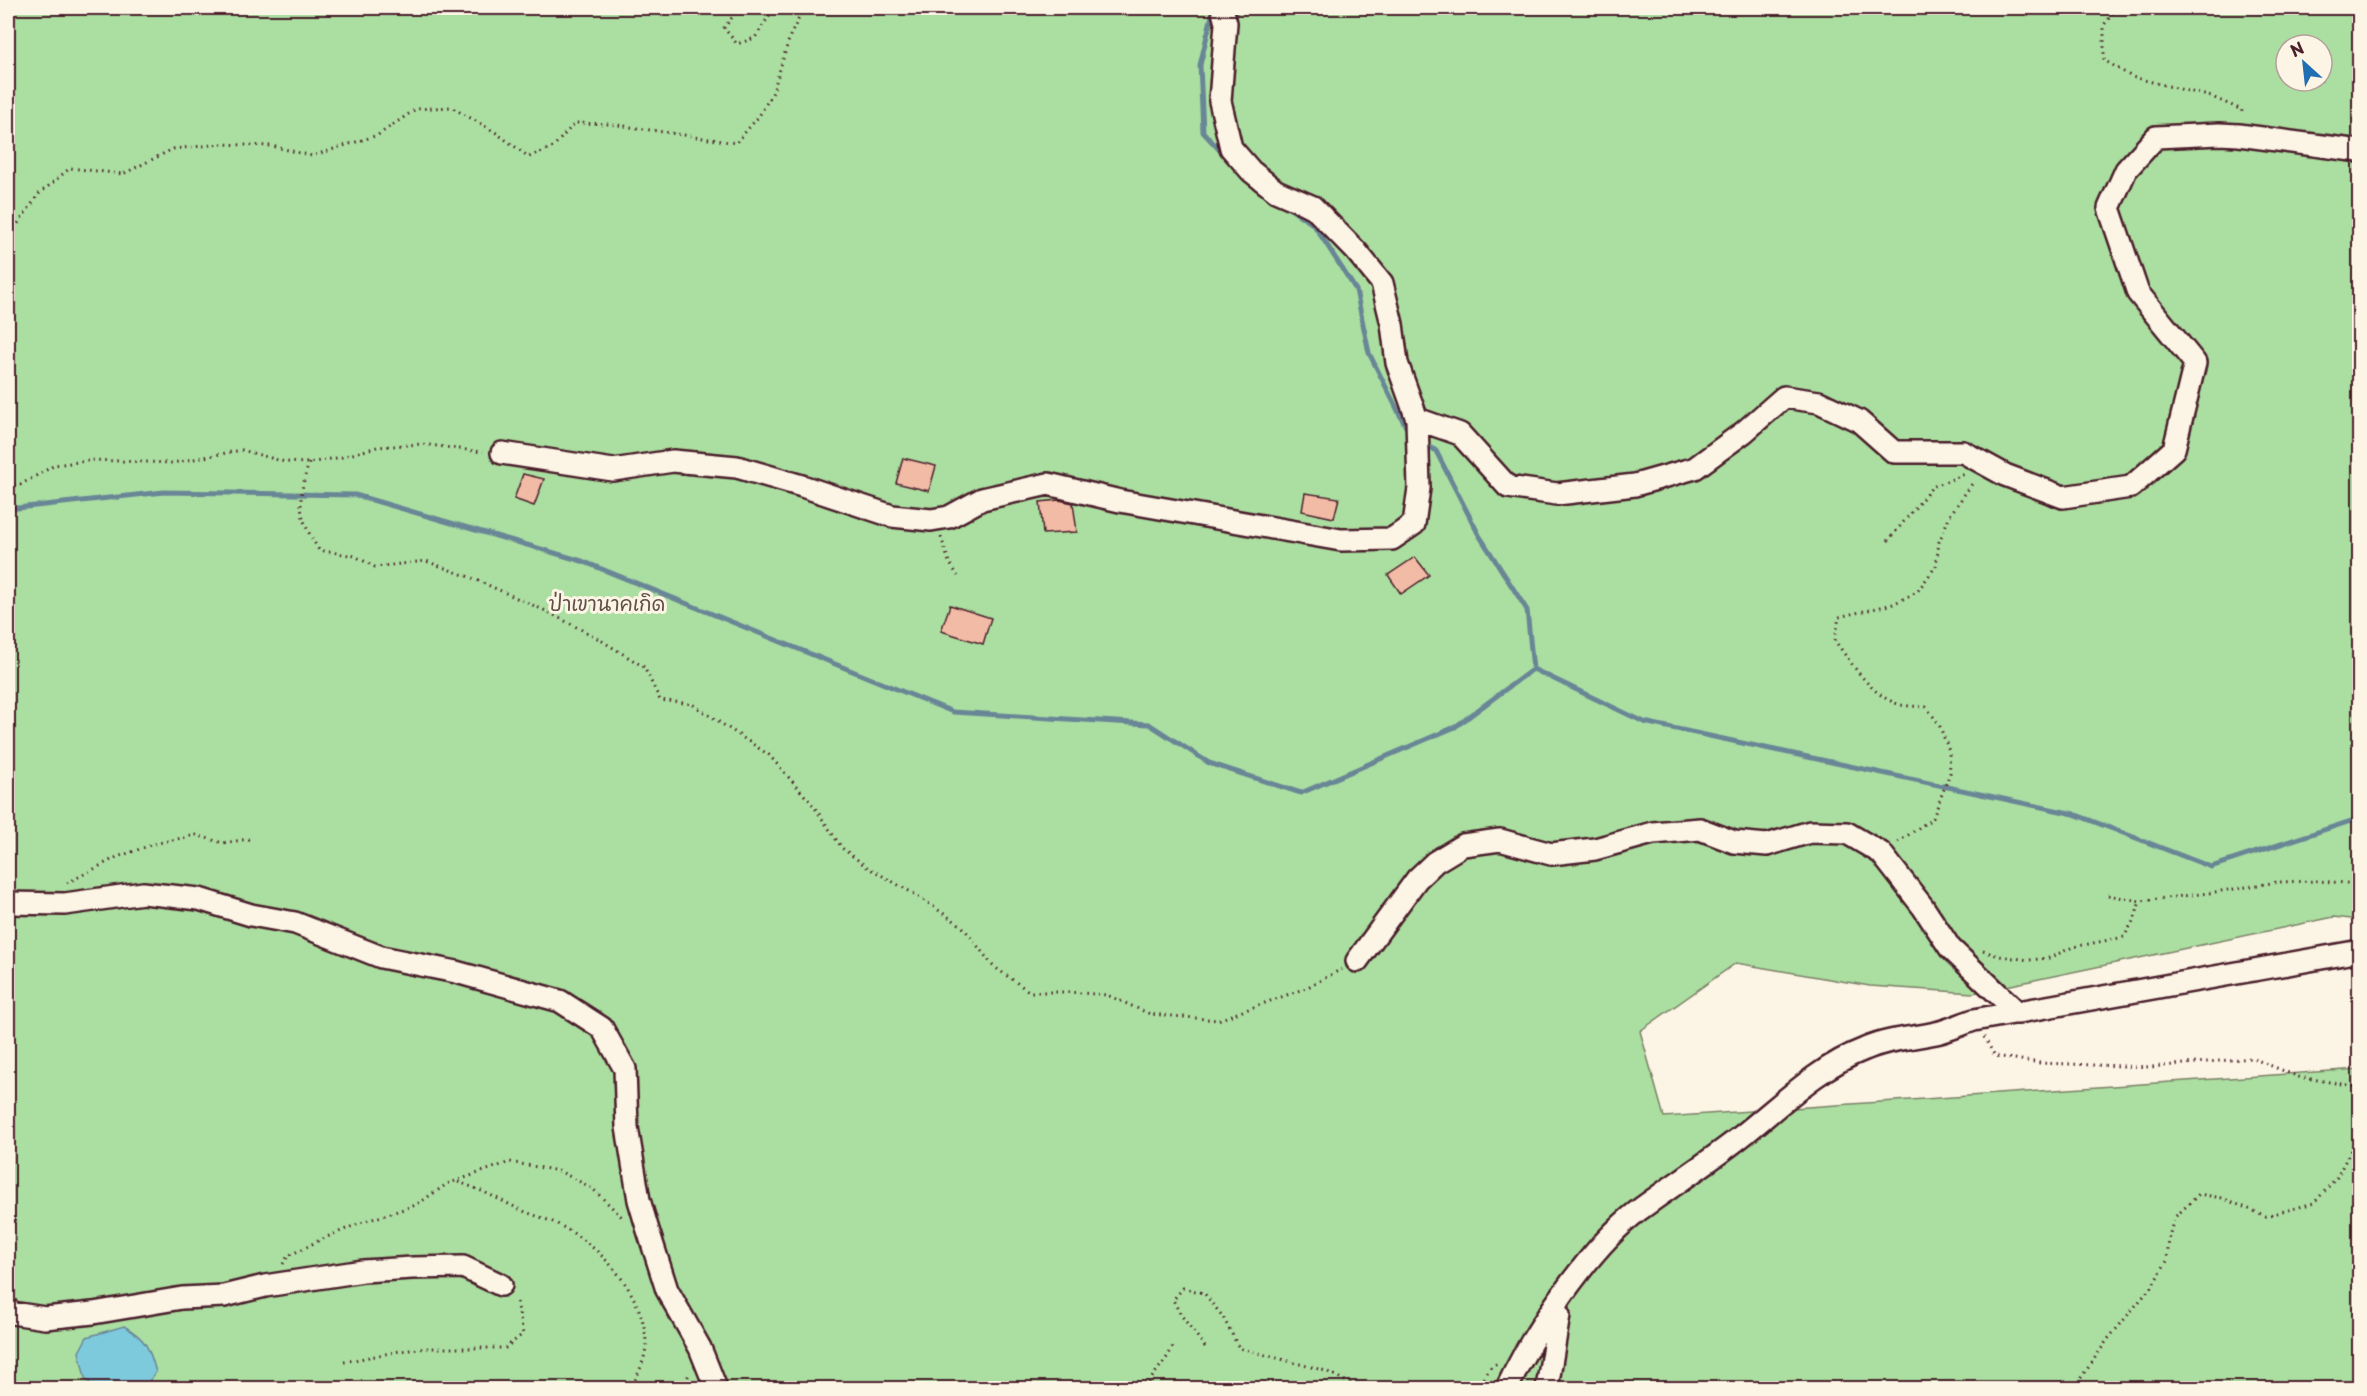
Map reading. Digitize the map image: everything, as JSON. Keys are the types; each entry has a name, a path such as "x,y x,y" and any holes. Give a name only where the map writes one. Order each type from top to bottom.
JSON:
{"street":[{"path":"502,453 613,470 673,461 737,467 892,516 931,520 950,517 981,499 1048,484 1120,501 1341,540 1392,539 1414,524 1419,488 1417,419 1397,363 1392,324 1382,283 1356,251 1313,207 1276,191 1251,171 1231,148 1220,101 1226,23 1222,8"},
{"path":"1417,419 1460,434 1509,487 1557,494 1635,485 1695,468 1744,432 1784,398 1819,402 1859,421 1894,452 1963,452 2005,475 2063,497 2131,487 2174,449 2195,363 2138,293 2109,208 2126,170 2156,136 2239,135 2360,151"},
{"path":"1357,962 1417,879 1435,862 1463,845 1500,840 1551,854 1594,849 1653,833 1700,829 1734,843 1767,845 1810,832 1847,833 1881,853 1923,907 1950,948 2018,1013"},
{"path":"8,903 65,904 143,893 199,899 251,915 295,923 381,957 456,972 560,1001 602,1028 626,1069 627,1127 639,1200 647,1227 667,1290 700,1348 716,1389"},
{"path":"1507,1389 1515,1371 1553,1307 1595,1252 1638,1211 1725,1149 1828,1066 1865,1048 1894,1039 1937,1033 1974,1020 2360,951"},
{"path":"9,1312 45,1318 84,1314 182,1298 224,1296 363,1271 463,1267 501,1285"},
{"path":"1547,1389 1559,1316"}],"path":[{"path":"739,8 724,28 737,44 755,38 774,8"},
{"path":"8,230 17,225 39,194 70,168 123,174 173,149 222,144 272,146 312,156 378,135 416,109 451,107 495,132 529,157 553,147 575,123 611,124 736,143 759,116 773,92 790,36 804,8"},
{"path":"2116,8 2104,25 2104,60 2132,77 2212,97 2241,110 2239,135"},
{"path":"8,484 20,484 55,465 94,460 172,464 242,450 285,462 309,463 377,447 421,444 502,453"},
{"path":"309,463 300,503 306,529 319,550 355,556 375,567 426,561 472,578 548,612 644,667 660,700 692,704 769,755 813,805 842,848 867,867 916,895 962,926 993,966 1030,992 1107,995 1150,1014 1218,1020 1306,988 1357,962"},
{"path":"1888,541 1932,487 1986,465"},
{"path":"1881,853 1933,818 1950,773 1949,751 1939,724 1926,707 1894,703 1874,689 1853,664 1835,640 1839,616 1893,604 1917,592 1935,566 1939,542 1950,515 1986,465"},
{"path":"931,520 946,546 949,562 958,576"},
{"path":"62,885 117,857 154,844 196,835 223,843 249,839"},
{"path":"2108,895 2140,901 2277,882 2317,881 2360,884"},
{"path":"1981,950 1999,956 2029,960 2049,958 2073,947 2124,937 2135,918 2140,901"},
{"path":"1974,1020 1995,1056 2050,1064 2141,1067 2252,1058 2299,1077 2360,1087"},
{"path":"2074,1389 2108,1338 2152,1286 2168,1262 2169,1236 2174,1218 2199,1194 2223,1198 2266,1216 2314,1203 2337,1177 2354,1144 2360,1118"},
{"path":"265,1287 288,1256 360,1222 416,1204 447,1184 510,1162 559,1171 592,1188 630,1226 647,1227"},
{"path":"457,1181 486,1191 556,1224 585,1241 609,1264 629,1289 640,1311 646,1342 640,1370 631,1389"},
{"path":"344,1362 429,1348 506,1348 523,1334 517,1302 501,1285"},
{"path":"1205,1347 1181,1315 1173,1300 1183,1288 1204,1293 1223,1317 1239,1348 1300,1366 1326,1371 1359,1389"},
{"path":"1146,1389 1154,1372 1168,1359 1174,1343"}],"green space":[{"name":"ป่าเขานาคเกิด","path":"8,8 2359,8 2359,920 2334,917 1973,993 1870,986 1736,963 1640,1031 1664,1117 2359,1069 2359,1388 8,1388"}],"water":[{"path":"124,1326 146,1344 156,1372 144,1388 94,1388 85,1378 79,1352 87,1337"}],"building":[{"path":"903,458 936,466 929,491 896,483"},
{"path":"523,474 544,479 534,506 514,499"},
{"path":"1305,493 1339,498 1334,518 1302,511"},
{"path":"1059,500 1073,503 1077,532 1043,534 1040,502"},
{"path":"1415,557 1429,575 1401,594 1388,575"},
{"path":"950,605 991,618 983,644 941,631"}],"waterway":[{"path":"1211,8 1213,11 1200,65 1203,132 1226,157"},
{"path":"1281,203 1314,225 1356,290 1369,353 1406,427"},
{"path":"1432,448 1436,451 1479,535 1527,610 1533,669"},
{"path":"8,509 164,492 355,495 582,561 953,712 1149,724 1209,763 1301,793 1455,727 1533,669 1644,722 2074,814 2211,867 2360,818"}]}
